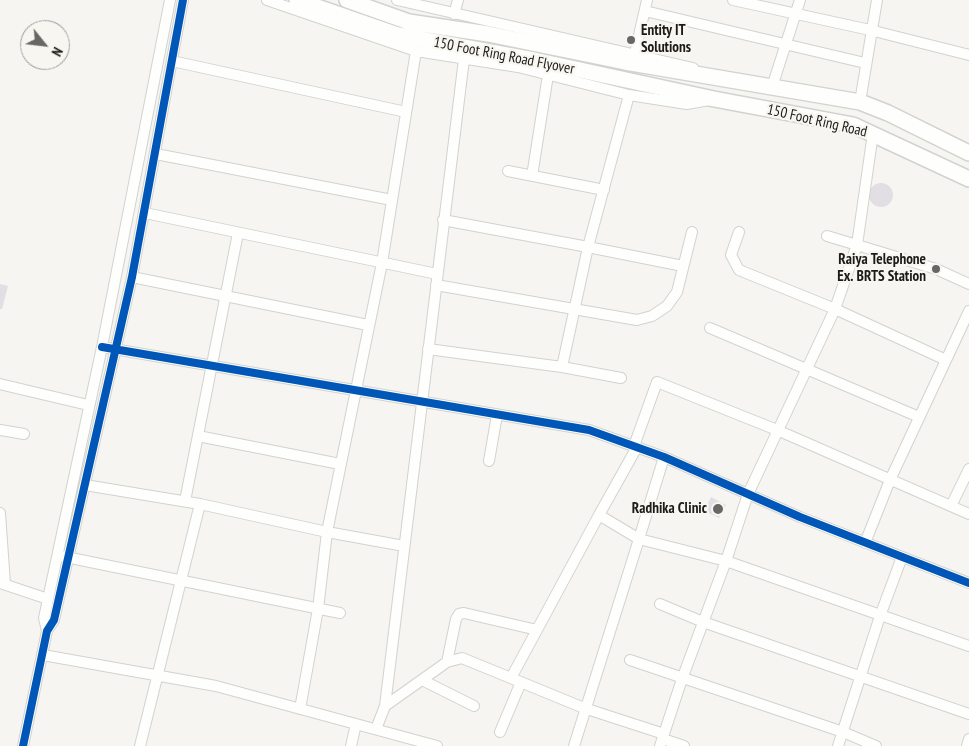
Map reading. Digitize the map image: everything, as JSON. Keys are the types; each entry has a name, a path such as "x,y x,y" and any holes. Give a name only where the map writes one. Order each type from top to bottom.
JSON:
{"highway":[{"name":"150 Foot Ring Road Flyover","path":"297,0 398,35 534,60 714,100"},
{"name":"150 Foot Ring Road Flyover","path":"347,0 410,22 488,34 668,69 716,76"},
{"name":"150 Foot Ring Road","path":"716,76 860,102 888,113 969,153"},
{"name":"150 Foot Ring Road","path":"714,100 853,125 969,179"}],"street":[{"path":"23,746 48,631 54,620 62,557 88,405 102,348 170,0"},
{"path":"48,631 44,618 48,599 85,485 132,277 183,0"},
{"path":"267,0 416,51 518,68 629,95 687,104 714,100"},
{"path":"397,0 635,53 685,65 716,76"},
{"path":"454,14 458,0"},
{"path":"635,53 647,0"},
{"path":"733,0 870,30 969,55"},
{"path":"772,87 800,0"},
{"path":"860,102 870,30 877,0"},
{"path":"645,11 865,63"},
{"path":"300,709 318,609 327,532 382,263 416,51"},
{"path":"376,729 385,706 464,59"},
{"path":"172,61 406,112"},
{"path":"532,176 548,75"},
{"path":"562,367 588,247 629,95"},
{"path":"662,740 748,494 836,309 858,245 873,133"},
{"path":"156,154 392,200"},
{"path":"508,171 604,190"},
{"path":"145,213 437,274"},
{"path":"443,220 683,266"},
{"path":"185,502 238,232"},
{"path":"436,286 637,320 652,316 668,306 677,292 692,232"},
{"path":"739,232 731,255 739,270 836,309 946,360"},
{"path":"827,236 936,269 969,284"},
{"path":"132,277 368,325"},
{"path":"865,542 890,480 969,311"},
{"path":"710,328 919,417"},
{"path":"102,348 589,430 664,457 800,518 969,583"},
{"path":"428,349 562,367 621,378"},
{"path":"511,678 635,447 657,382 777,430 969,514"},
{"path":"0,384 88,405"},
{"path":"489,461 497,415"},
{"path":"0,430 24,434"},
{"path":"198,436 340,464"},
{"path":"574,746 584,708 664,457"},
{"path":"951,506 969,469"},
{"path":"85,485 200,504 327,532 404,546"},
{"path":"140,746 200,504"},
{"path":"0,513 2,584 48,599"},
{"path":"598,515 639,539 726,561 969,646"},
{"path":"62,557 340,613"},
{"path":"838,746 880,616 902,557"},
{"path":"660,604 703,622 969,714"},
{"path":"447,662 456,619 459,614 464,613 536,630"},
{"path":"43,655 216,686 437,746"},
{"path":"385,706 447,662 462,658 662,740 684,746"},
{"path":"630,660 843,732 876,746"},
{"path":"422,680 474,706"},
{"path":"500,732 521,682"},
{"path":"351,746 356,724"},
{"path":"966,746 969,739"}],"building":[{"path":"881,183 889,187 893,195 889,203 881,207 873,203 869,195 873,187"},
{"path":"0,284 8,286 2,309 0,309"},
{"path":"711,497 726,505 719,518 704,511"}],"cycle path":[{"path":"23,746 47,631 54,620 132,277 183,0"},
{"path":"102,347 589,430 664,457 800,517 969,583"}],"place":[{"name":"Entity IT Solutions","path":"631,40"},
{"name":"Raiya Telephone Ex. BRTS Station","path":"936,269"},
{"name":"Radhika Clinic","path":"718,509"}]}
